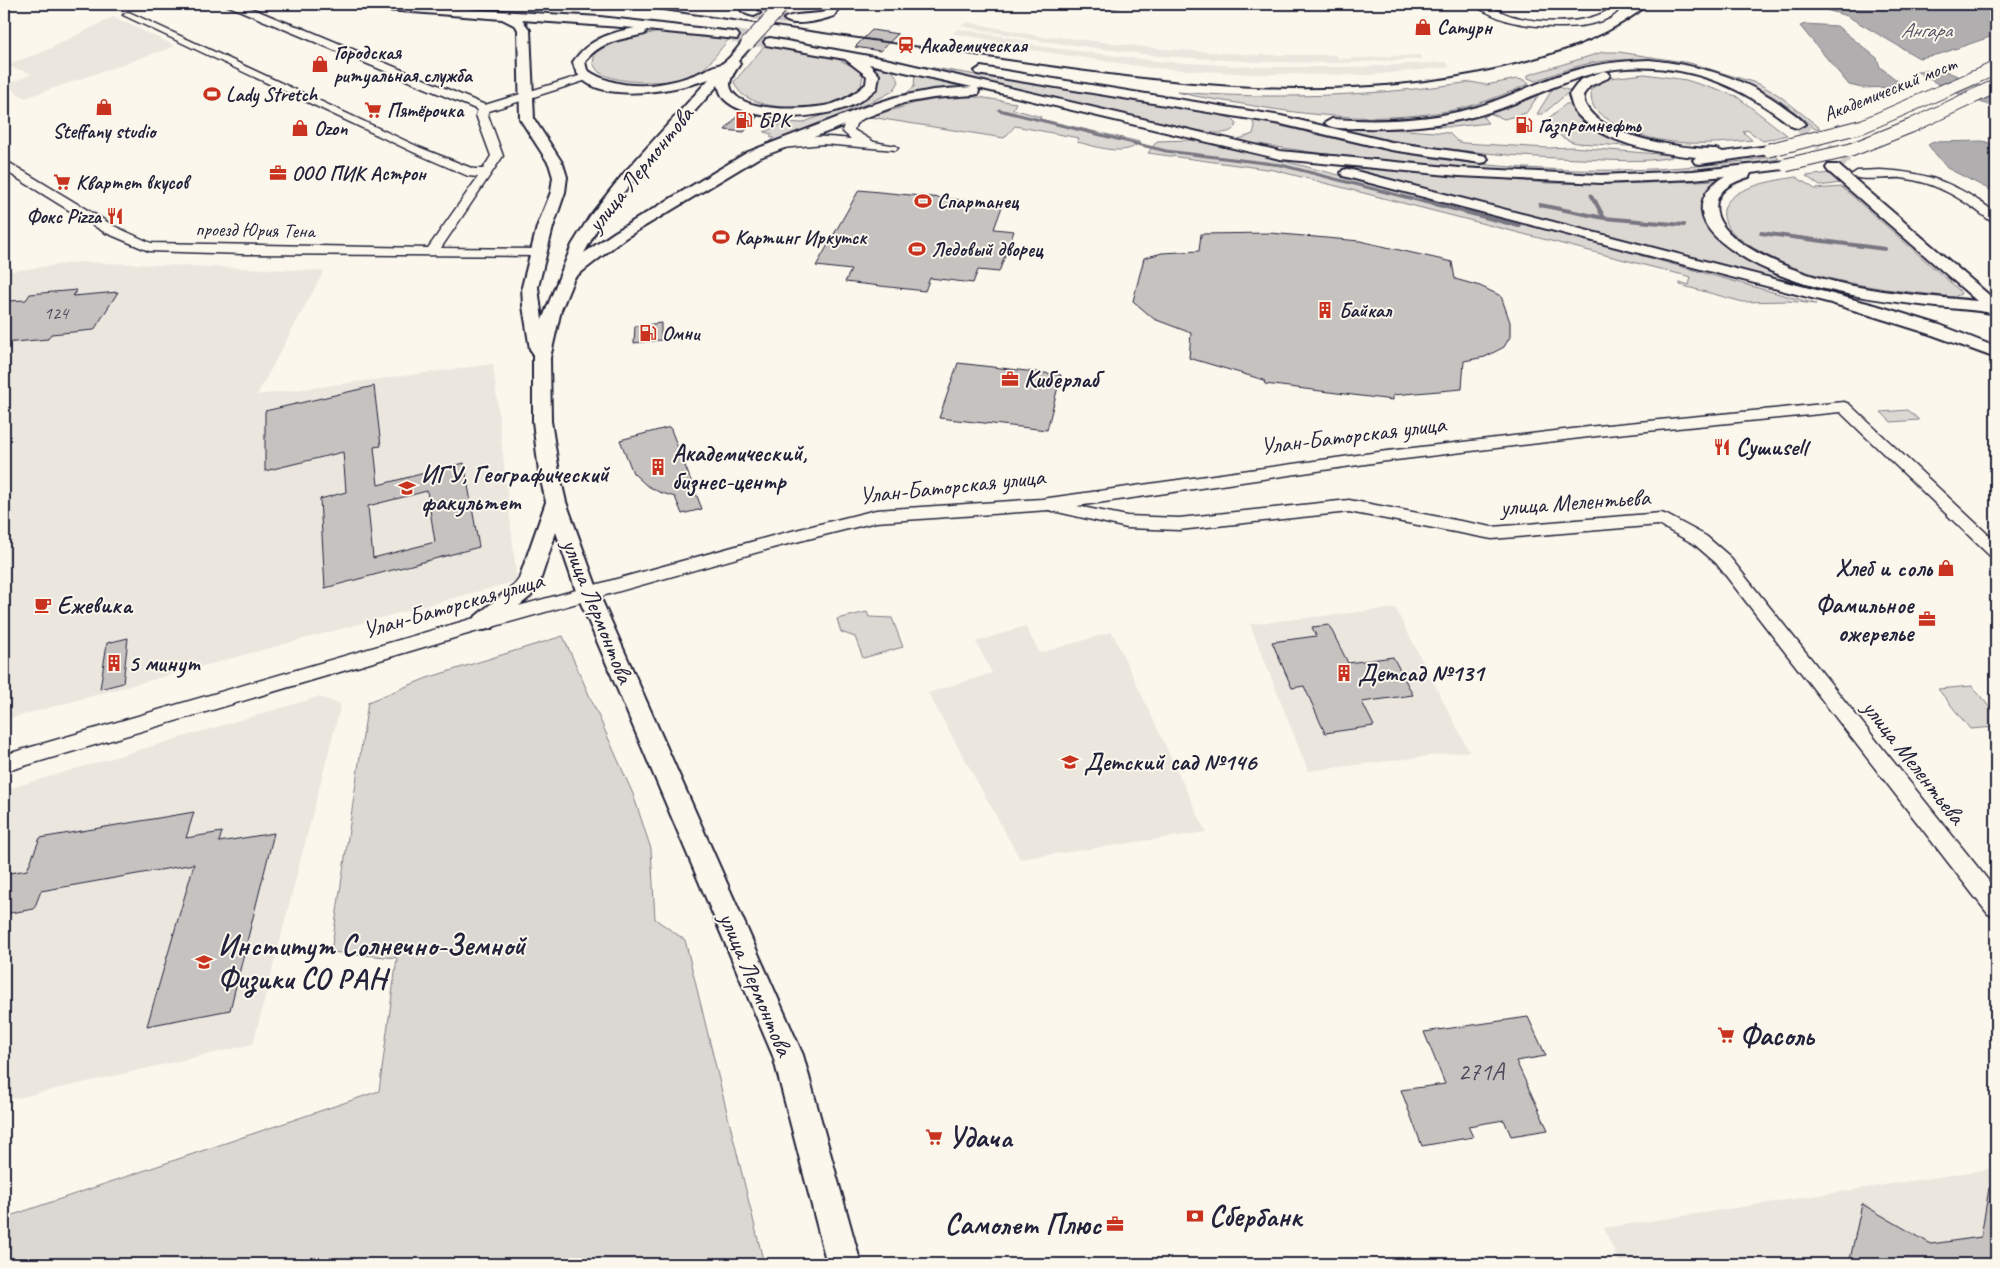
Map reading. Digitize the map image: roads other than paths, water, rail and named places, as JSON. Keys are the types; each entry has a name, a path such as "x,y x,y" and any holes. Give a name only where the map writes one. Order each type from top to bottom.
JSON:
{"main road":[{"path":"348,4 736,33 491,4"},
{"path":"744,4 745,8 754,14"},
{"path":"790,19 816,18 830,14 835,4"},
{"name":"улица Лермонтова","path":"782,6 658,141 608,201 580,245 557,296 541,358 544,444 556,502 588,594 788,1055 844,1264"},
{"path":"505,16 520,24 524,30 527,120 556,164 560,177 558,192 537,253 529,290 541,358"},
{"path":"682,30 641,31 604,41 591,48 582,57 579,67 586,76 603,84 629,88 655,88 680,85 714,72 748,43"},
{"path":"1595,165 1520,162 1444,155 1375,143 1281,120 773,39 885,63 1280,155 1853,304 1939,331 1996,352"},
{"path":"748,43 727,73 724,83 725,88 732,98 747,106 779,112 807,113 831,109 852,101 872,85 873,75 864,66 851,58 827,51"},
{"path":"1281,120 1358,124 1446,118 1480,110 1580,72 1608,66 1634,64 1679,68 1727,80 1766,99 1792,125 1736,92 1707,82 1675,75 1635,71 1604,74 1585,83 1576,95 1578,105 1592,121 1610,131 1642,143 1682,152 1762,151"},
{"name":"Академический мост","path":"1762,151 1863,126 1996,68"},
{"name":"Академический мост","path":"1779,166 1851,150 1910,126 1996,86"},
{"path":"557,296 576,269 600,249 753,156 868,111 901,100 946,92 986,92 1054,102"},
{"path":"1205,137 1226,138 1244,131 1247,123 1243,118 1207,108"},
{"path":"1610,165 1707,160 1762,151"},
{"path":"1280,155 1459,172 1558,178 1650,177 1779,166"},
{"path":"1779,166 1732,178 1719,186 1712,195 1709,209 1711,220 1720,233 1731,242 1768,263 1815,280 1872,293 1946,304 1977,304 1983,301 1993,303"},
{"path":"1845,169 1993,303"},
{"path":"1845,169 1993,303"},
{"path":"484,622 523,590 529,582 556,502"}],"street":[{"path":"229,4 280,25 296,29 484,109 526,97 586,76"},
{"path":"1483,7 1512,19 1567,24 1605,18 1612,12 1612,4"},
{"path":"128,15 416,150 472,173 487,173"},
{"path":"432,252 487,173 496,156 482,115 484,109"},
{"path":"774,148 812,140 892,148 863,141 848,130 853,120 868,111"},
{"name":"проезд Юрия Тена","path":"4,165 100,224 149,248 537,253"},
{"path":"1845,169 1909,174 1929,179 1952,188 1996,219"},
{"name":"Улан-Баторская улица","path":"4,764 484,622 776,541 876,516 1042,504 1378,457 1597,431 1844,407 1996,552"},
{"name":"улица Мелентьева","path":"1042,504 1128,522 1179,524 1349,506 1492,534 1661,519 1700,540 1722,558 1996,907"}],"water":[{"name":"Ангара","path":"1806,4 1996,4 1996,35 1940,54 1919,58 1847,16"},
{"path":"1805,24 1837,26 1877,58 1880,67 1903,85 1862,88 1849,85 1800,26"},
{"path":"1943,70 1996,92 1996,108 1946,89 1916,71"},
{"path":"1983,141 1996,145 1996,193 1947,168 1928,145 1933,142"}],"waterway":[{"path":"999,110 1166,151 1281,165 1428,203"},
{"path":"1591,195 1595,203"},
{"path":"1423,201 1519,226"},
{"path":"1595,201 1604,218"},
{"path":"1540,205 1604,218"},
{"path":"1604,218 1684,225"},
{"path":"1761,233 1885,249"}],"tunnel":[{"path":"754,13 790,19"},
{"path":"733,36 770,42"},
{"path":"1798,124 1846,165"}],"railway":[{"path":"622,4 1160,80 1234,86 1308,88 1381,86 1455,77 1527,61 1576,46 1592,39 1622,24 1650,4"}],"place":[{"name":"Сатурн","path":"1423,27"},
{"name":"Академическая","path":"906,45"},
{"name":"Городская ритуальная служба","path":"320,64"},
{"name":"Lady Stretch","path":"212,94"},
{"name":"Steffany studio","path":"104,107"},
{"name":"Пятёрочка","path":"373,110"},
{"name":"БРК","path":"744,120"},
{"name":"Газпромнефть","path":"1524,125"},
{"name":"Ozon","path":"300,128"},
{"name":"ООО ПИК Астрон","path":"278,173"},
{"name":"Квартет вкусов","path":"62,182"},
{"name":"Спартанец","path":"923,201"},
{"name":"Фокс Pizza","path":"115,216"},
{"name":"Картинг Иркутск","path":"721,237"},
{"name":"Ледовый дворец","path":"917,249"},
{"name":"Байкал","path":"1325,310"},
{"name":"Омни","path":"648,333"},
{"name":"Киберлаб","path":"1010,379"},
{"name":"Сушиsell","path":"1722,447"},
{"name":"Академический, бизнес-центр","path":"658,467"},
{"name":"ИГУ, Географический факультет","path":"407,488"},
{"name":"Хлеб и соль","path":"1946,568"},
{"name":"Ежевика","path":"43,605"},
{"name":"Фамильное ожерелье","path":"1927,619"},
{"name":"5 минут","path":"114,663"},
{"name":"Детсад №131","path":"1344,673"},
{"name":"Детский сад №146","path":"1070,762"},
{"name":"Институт Солнечно-Земной Физики СО РАН","path":"204,962"},
{"name":"Фасоль","path":"1726,1035"},
{"name":"Удача","path":"934,1137"},
{"name":"Сбербанк","path":"1195,1216"},
{"name":"Самолет Плюс","path":"1115,1224"}]}
